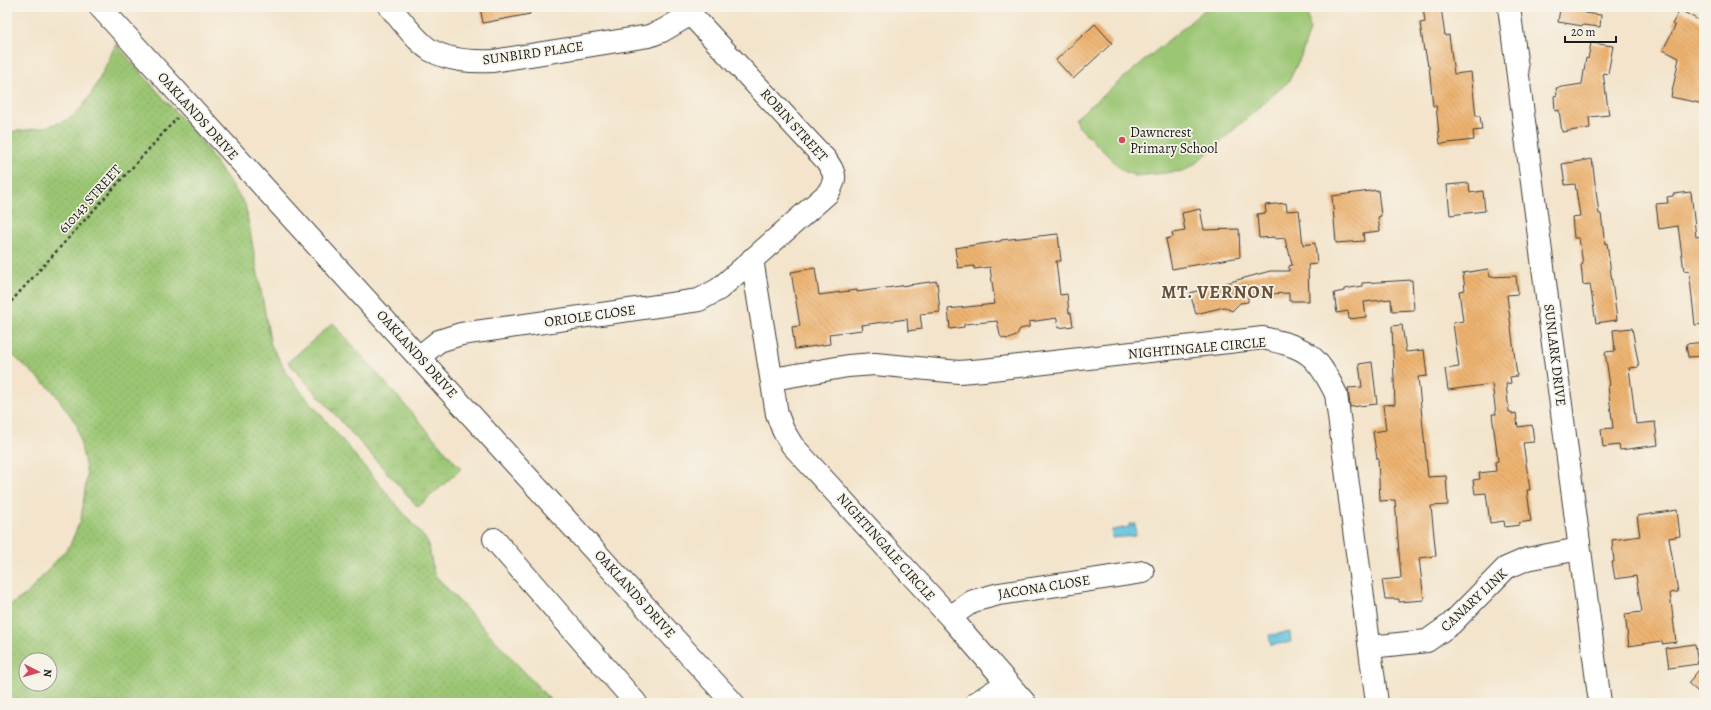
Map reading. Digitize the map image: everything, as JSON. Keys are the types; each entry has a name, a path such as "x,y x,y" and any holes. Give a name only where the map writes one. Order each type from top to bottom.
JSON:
{"street":[{"name":"SUNBIRD PLACE","path":"390,7 414,34 430,49 450,58 475,62 494,61 649,36 662,31 688,11"},
{"name":"SUNLARK DRIVE","path":"1509,7 1571,471 1579,549 1600,703"},
{"name":"OAKLANDS DRIVE","path":"102,8 734,703"},
{"name":"ROBIN STREET","path":"688,11 826,160 835,172 835,182 828,193 752,259"},
{"name":"ORIOLE CLOSE","path":"419,356 439,341 461,334 699,300 719,289 752,259"},
{"name":"NIGHTINGALE CIRCLE","path":"752,259 778,414 783,430 792,445 950,617 1025,703"},
{"name":"NIGHTINGALE CIRCLE","path":"773,379 848,366 875,364 959,372 1071,361 1263,338 1289,344 1310,354 1324,370 1336,394 1377,703"},
{"path":"494,539 636,703"},
{"name":"CANARY LINK","path":"1370,647 1427,641 1451,624 1506,568 1528,560 1579,549"},
{"name":"JACONA CLOSE","path":"950,617 973,601 999,594 1143,572"},
{"path":"976,703 1007,683"}],"path":[{"name":"610143 STREET","path":"7,306 189,105"}],"green space":[{"path":"1208,7 1303,7 1308,16 1310,30 1301,56 1289,81 1195,164 1184,171 1135,176 1122,170 1078,126 1075,119"},
{"path":"116,44 200,140 245,204 271,345 290,378 428,542 434,574 553,703 7,703 7,607 27,594 70,545 81,519 87,475 77,425 53,391 7,350 7,132 47,126 70,118 84,105"},
{"path":"333,323 461,469 418,507 288,362"}],"water":[{"path":"1129,524 1135,524 1136,536 1112,538 1112,530 1129,527"},
{"path":"1290,632 1291,642 1271,645 1269,635"}],"building":[{"path":"480,7 529,7 530,14 483,23"},
{"path":"1423,7 1441,7 1445,36 1449,35 1454,74 1471,72 1476,116 1480,116 1482,130 1473,131 1474,140 1440,144 1436,106 1433,106 1429,66 1425,50 1424,51 1420,23 1425,22"},
{"path":"1568,7 1585,7 1584,13 1601,15 1600,27 1558,22 1560,9 1567,10"},
{"path":"1680,10 1704,23 1704,104 1671,97 1679,58 1663,50 1675,26 1672,24"},
{"path":"1095,24 1112,43 1073,79 1056,60"},
{"path":"1591,43 1613,46 1608,74 1603,73 1609,115 1589,117 1590,128 1562,132 1559,110 1555,111 1554,96 1557,95 1556,88 1582,84 1586,58 1588,59"},
{"path":"1592,159 1599,214 1601,214 1605,244 1607,243 1617,320 1596,323 1590,284 1583,285 1581,265 1583,264 1579,238 1574,238 1572,217 1580,216 1575,184 1565,185 1562,164"},
{"path":"1469,183 1470,193 1483,191 1485,211 1450,215 1447,185"},
{"path":"1378,190 1381,216 1378,217 1380,231 1363,233 1364,241 1336,243 1332,196"},
{"path":"1691,192 1696,237 1704,236 1704,324 1695,325 1689,270 1684,271 1678,226 1659,229 1656,204 1668,203 1667,197 1673,196 1673,194"},
{"path":"1286,203 1287,211 1299,210 1303,245 1315,243 1317,264 1308,265 1309,301 1289,301 1289,293 1248,295 1248,302 1240,303 1232,311 1224,307 1196,314 1190,293 1270,271 1289,271 1289,266 1292,265 1285,238 1259,238 1257,214 1266,213 1265,205"},
{"path":"1200,209 1204,230 1239,229 1240,257 1172,269 1166,239 1173,237 1172,233 1185,231 1182,213"},
{"path":"1058,234 1061,261 1056,261 1060,295 1067,294 1069,313 1071,313 1073,326 1058,328 1057,318 1029,322 1029,327 1020,329 1016,336 1009,339 1002,338 1000,335 997,321 964,324 964,327 950,329 948,309 995,304 990,267 974,269 974,266 958,268 955,248 1001,240"},
{"path":"815,268 819,295 857,290 857,292 937,281 940,312 920,314 922,329 908,331 907,319 861,325 862,330 829,334 830,344 795,349 792,327 800,326 791,272"},
{"path":"1488,269 1490,277 1516,276 1518,294 1507,295 1517,376 1510,377 1511,383 1506,384 1509,412 1512,412 1512,414 1516,413 1518,427 1532,425 1534,442 1523,443 1530,490 1527,490 1531,521 1519,523 1520,525 1505,527 1504,521 1490,523 1486,493 1475,494 1473,480 1480,479 1479,473 1496,471 1495,462 1498,461 1492,414 1496,414 1492,384 1448,390 1445,369 1459,367 1453,323 1463,321 1459,291 1465,290 1463,273"},
{"path":"1412,280 1414,310 1392,311 1391,299 1364,302 1366,317 1349,319 1348,311 1337,313 1334,293 1344,291 1344,289 1362,286 1362,283"},
{"path":"1402,325 1406,352 1424,350 1427,376 1418,377 1428,477 1446,476 1448,505 1431,506 1436,556 1419,558 1424,600 1399,602 1399,599 1385,599 1382,580 1401,578 1395,500 1380,501 1378,458 1377,459 1373,432 1386,430 1383,405 1395,404 1392,326"},
{"path":"1632,328 1639,367 1629,368 1636,424 1655,422 1658,445 1620,450 1619,445 1603,447 1601,429 1613,428 1608,386 1610,385 1605,352 1615,351 1613,330"},
{"path":"1704,342 1704,356 1688,357 1686,344"},
{"path":"1372,362 1377,404 1350,407 1348,388 1362,387 1359,364"},
{"path":"1677,510 1680,536 1669,538 1678,592 1670,593 1676,642 1662,644 1662,641 1629,646 1625,614 1642,612 1636,576 1615,579 1612,562 1614,562 1612,540 1640,536 1637,516"},
{"path":"1695,644 1698,664 1669,668 1666,648"},
{"path":"1704,664 1704,697 1688,683"}],"place":[{"name":"Dawncrest Primary School","path":"1122,140"}],"district":[{"name":"MT. VERNON","path":"1218,292"}]}
